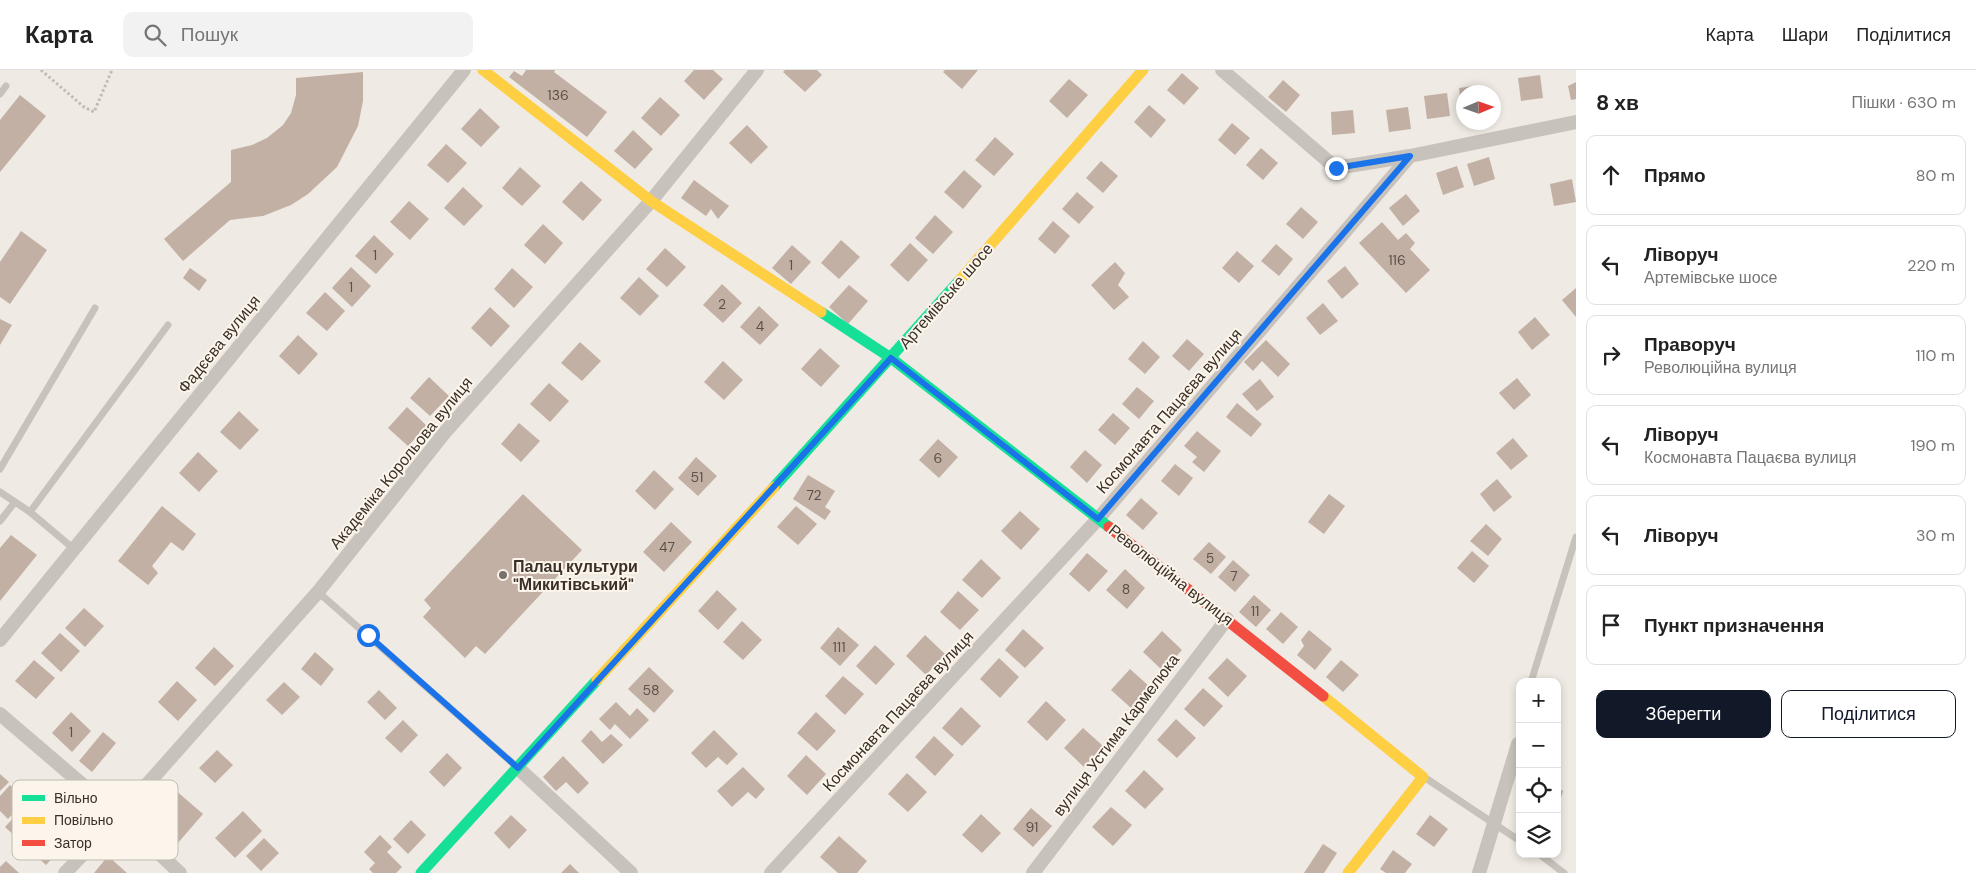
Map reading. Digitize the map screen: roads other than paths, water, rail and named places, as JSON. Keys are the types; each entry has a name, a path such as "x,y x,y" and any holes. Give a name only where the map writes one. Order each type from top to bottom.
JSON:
{"street":[{"name":"Фадєєва вулиця","path":"0,640 464,70"},
{"name":"Революційна вулиця","path":"484,70 651,201 891,358 1227,619 1423,777"},
{"name":"Академіка Корольова вулиця","path":"151,780 318,592 446,431 651,201 757,70"},
{"name":"Артемівське шосе","path":"421,873 891,358 1143,70"},
{"path":"1222,70 1336,168 1410,156 1576,122"},
{"name":"Космонавта Пацаєва вулиця","path":"771,873 1098,519 1410,156"},
{"name":"вулиця Устима Кармелюка","path":"1033,873 1227,619"},
{"path":"0,714 77,780"},
{"path":"1479,873 1516,750"},
{"path":"518,768 631,873"},
{"path":"1348,873 1423,777"},
{"name":"Академіка Корольова вулиця","path":"65,873 77,860"},
{"path":"166,860 180,873"}],"lane":[{"path":"0,94 6,86"},
{"path":"0,469 95,308"},
{"path":"30,512 168,325"},
{"path":"0,492 30,512 74,549"},
{"path":"0,521 15,502"},
{"path":"1532,678 1576,537"},
{"path":"318,592 518,768"},
{"path":"1423,777 1516,838"},
{"path":"1544,858 1564,873"}],"place":[{"name":"Палац культури \"Микитівський\"","path":"503,575"}]}
